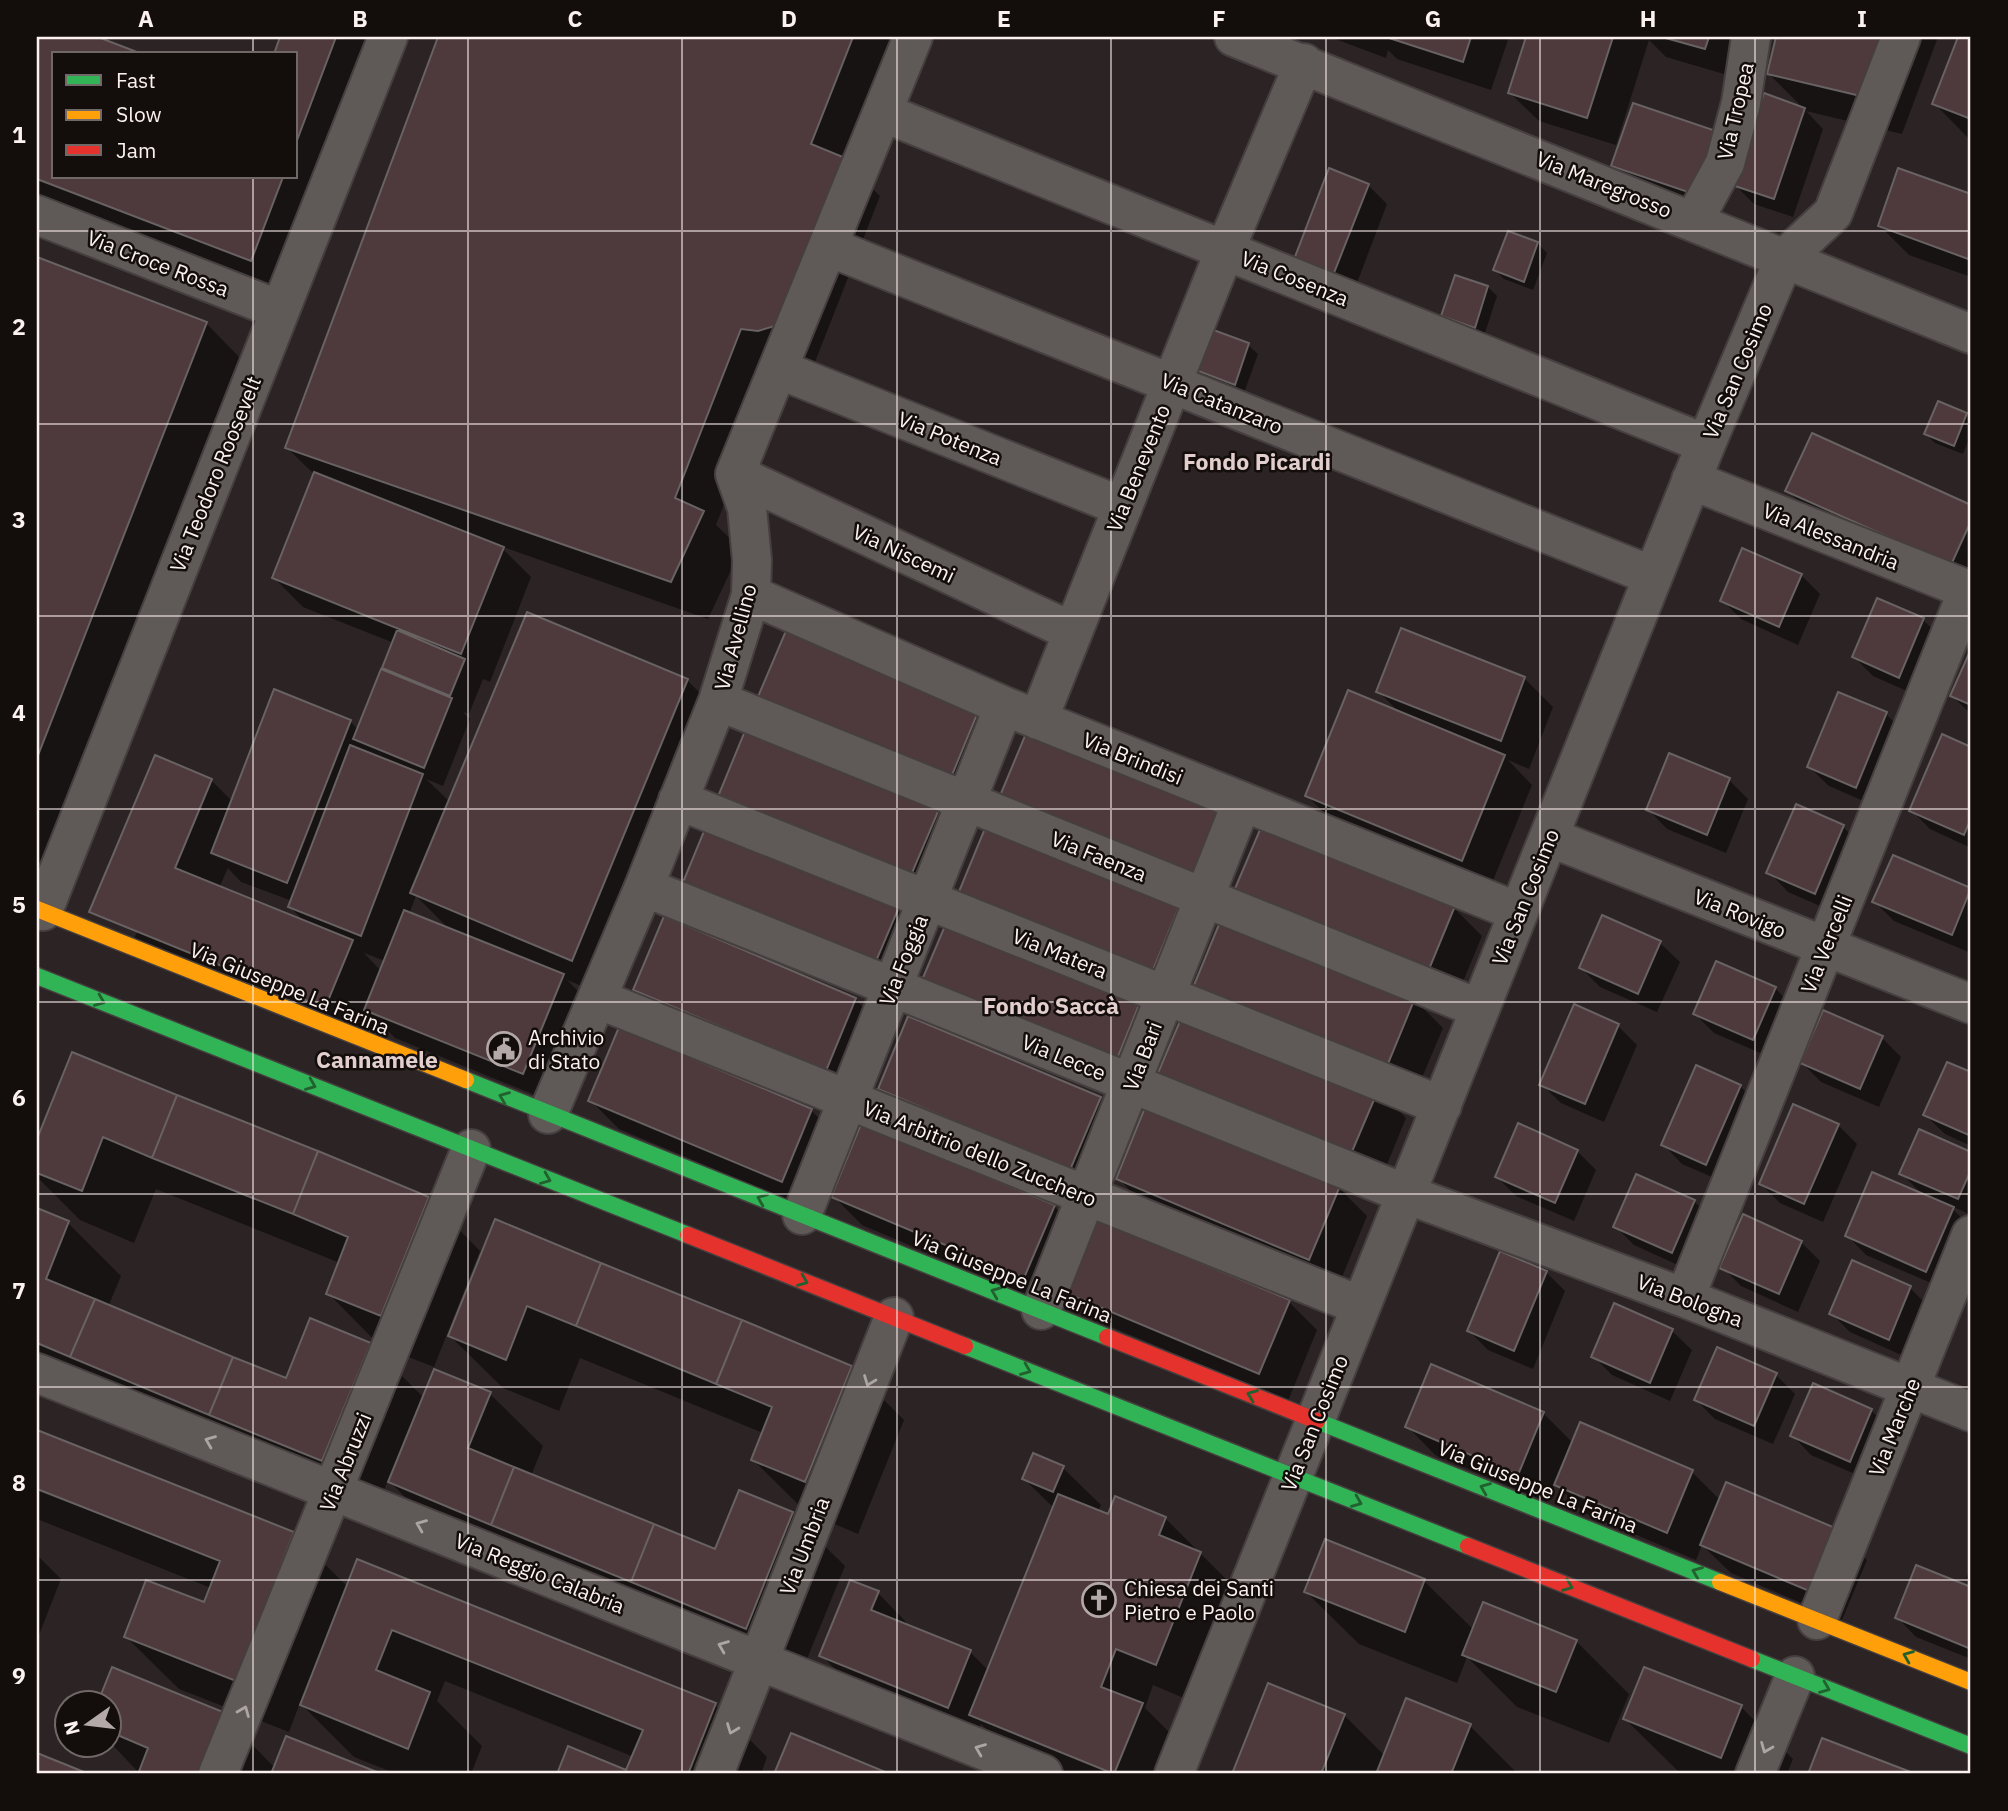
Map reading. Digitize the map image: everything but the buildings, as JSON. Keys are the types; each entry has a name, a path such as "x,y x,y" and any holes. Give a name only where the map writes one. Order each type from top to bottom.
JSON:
{"main road":[{"name":"Via Giuseppe La Farina","path":"40,910 1971,1682"},
{"path":"37,976 1971,1746"}],"street":[{"name":"Via Teodoro Roosevelt","path":"40,910 388,37"},
{"path":"735,474 913,37"},
{"name":"Via Maregrosso","path":"1234,37 1694,220 1971,334"},
{"name":"Via Tropea","path":"1694,220 1725,163 1741,103 1751,37"},
{"name":"Via San Cosimo","path":"1174,1774 1706,444 1784,259 1833,213 1901,37"},
{"name":"Via Benevento","path":"1021,713 1073,632 1225,250 1304,63"},
{"name":"Via Cosenza","path":"884,113 1706,444"},
{"name":"Via Croce Rossa","path":"37,215 280,310"},
{"name":"Via Catanzaro","path":"829,247 1653,576"},
{"name":"Via Potenza","path":"778,369 1123,507"},
{"name":"Via Avellino","path":"548,1114 598,999 718,701 751,595 752,560 747,508 735,474"},
{"name":"Via Niscemi","path":"735,474 1073,632"},
{"name":"Via Alessandria","path":"1691,480 1970,591"},
{"name":"Via Vercelli","path":"1685,1298 1970,591"},
{"name":"Via Brindisi","path":"751,595 1021,713 1518,912"},
{"name":"Via Faenza","path":"718,701 1480,1009"},
{"name":"Via Foggia","path":"802,1215 965,803 1021,713"},
{"name":"Via Matera","path":"678,800 1441,1105"},
{"name":"Via Bari","path":"1041,1310 1242,802"},
{"name":"Via Rovigo","path":"1549,837 1971,1004"},
{"name":"Via Lecce","path":"644,887 1406,1194"},
{"name":"Via Arbitrio dello Zucchero","path":"598,999 1362,1306"},
{"name":"Via Abruzzi","path":"218,1774 471,1149"},
{"name":"Via Bologna","path":"1406,1194 1685,1298 1971,1412"},
{"name":"Via Marche","path":"1817,1620 1971,1235"},
{"name":"Via Umbria","path":"714,1774 894,1317"},
{"name":"Via Reggio Calabria","path":"37,1373 1043,1774"},
{"path":"1755,1774 1795,1676"}],"traffic: fast":[{"path":"37,976 688,1235"},
{"path":"466,1080 1107,1337"},
{"path":"965,1346 1468,1546"},
{"path":"1317,1421 1720,1582"},
{"path":"1752,1659 1971,1746"}],"traffic: slow":[{"path":"37,909 466,1080"},
{"path":"1720,1582 1971,1682"}],"traffic: jam":[{"path":"688,1235 965,1346"},
{"path":"1107,1337 1317,1421"},
{"path":"1468,1546 1752,1659"}],"place":[{"name":"Archivio di Stato","path":"504,1049"},
{"name":"Chiesa dei Santi Pietro e Paolo","path":"1099,1600"}],"district":[{"name":"Fondo Picardi","path":"1257,461"},
{"name":"Fondo Saccà","path":"1051,1005"},
{"name":"Cannamele","path":"377,1059"}]}
